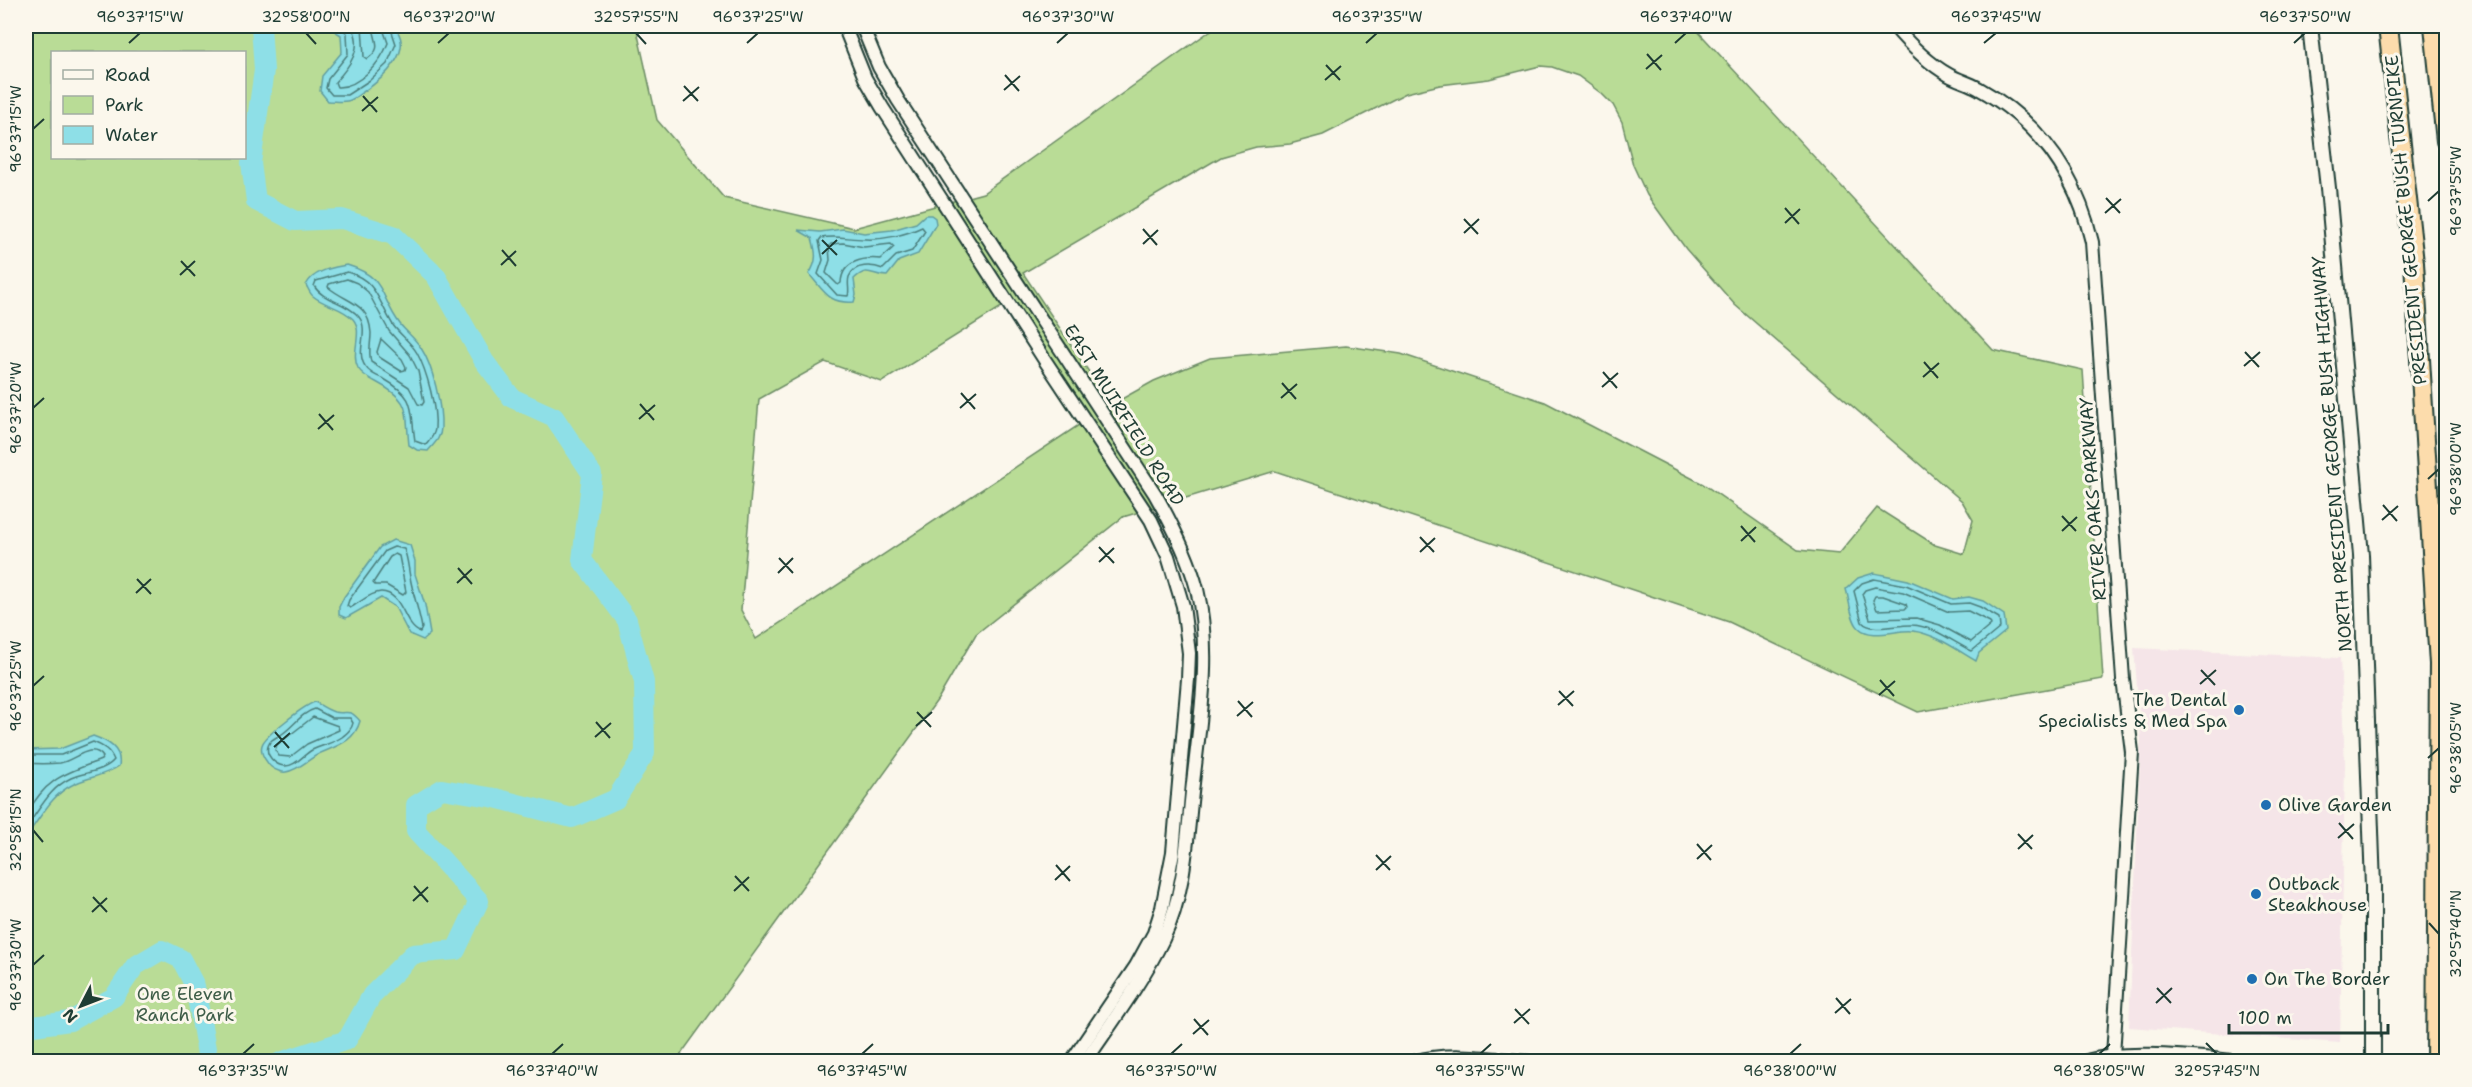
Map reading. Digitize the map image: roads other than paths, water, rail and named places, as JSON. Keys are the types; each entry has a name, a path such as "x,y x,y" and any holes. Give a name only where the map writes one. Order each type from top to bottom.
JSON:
{"highway":[{"name":"PRESIDENT GEORGE BUSH TURNPIKE","path":"2388,26 2414,263 2439,664 2436,1061"},
{"path":"2434,26 2446,141"}],"main road":[{"name":"NORTH PRESIDENT GEORGE BUSH HIGHWAY","path":"2310,26 2328,188 2361,555 2373,886 2373,1062"}],"street":[{"name":"EAST MUIRFIELD ROAD","path":"844,26 866,78 882,106 1046,362 1151,520 1162,542 1183,606 1189,653 1173,852 1164,901 1154,933 1136,966 1071,1062"},
{"name":"EAST MUIRFIELD ROAD","path":"862,26 879,67 898,100 1155,494 1184,550 1197,590 1204,644 1201,705 1186,851 1172,916 1163,939 1145,970 1085,1062"},
{"name":"RIVER OAKS PARKWAY","path":"1894,26 1920,53 1947,74 1978,88 2029,123 2047,144 2073,188 2085,215 2092,243 2123,679 2132,752 2113,1056"},
{"path":"1413,1062 1429,1057 1455,1056 1530,1062"},
{"path":"2084,1062 2113,1056 2195,1056 2244,1062"}],"water":[{"path":"327,26 393,26 399,35 401,44 394,63 380,79 353,99 328,101 320,91 322,76 342,52 341,35"},
{"path":"925,215 935,218 936,224 918,254 899,261 887,276 870,272 859,275 854,279 856,295 854,302 832,299 809,274 815,261 812,238 798,230 820,232 843,229 864,233 892,230 916,223"},
{"path":"347,265 369,275 381,288 393,314 416,342 429,365 436,386 441,428 437,441 428,451 417,450 409,445 406,414 396,395 364,375 358,368 355,356 357,330 353,319 313,296 306,285 319,273"},
{"path":"393,540 410,545 415,561 415,574 425,605 430,634 423,640 409,634 395,607 381,598 346,618 339,615 339,607 344,597 380,547"},
{"path":"1874,573 1908,580 1953,599 1969,597 1983,601 2004,615 2006,631 1979,653 1976,661 1930,635 1913,631 1877,634 1864,631 1856,625 1846,589 1858,578"},
{"path":"315,702 334,712 353,714 360,721 358,728 346,741 318,754 296,769 278,771 268,764 262,754 261,748 264,741 286,721"},
{"path":"93,736 108,743 116,750 119,766 64,790 52,801 26,836 26,750 60,749"}],"waterway":[{"path":"261,26 264,70 251,163 256,201 295,221 342,219 393,235 436,276 484,361 512,398 554,417 592,474 582,560 627,620 644,682 645,753 616,799 572,818 495,798 442,789 416,805 416,831 479,901 456,950 413,954 372,995 347,1040 280,1062"},
{"path":"26,1027 70,1021 114,997 135,966 162,950 181,959 195,986 208,1060 212,1062"}],"place":[{"name":"The Dental Specialists & Med Spa","path":"2239,710"},
{"name":"Olive Garden","path":"2266,805"},
{"name":"Outback Steakhouse","path":"2256,894"},
{"name":"On The Border","path":"2252,979"}],"park label":[{"name":"One Eleven Ranch Park","path":"185,1004"}]}
